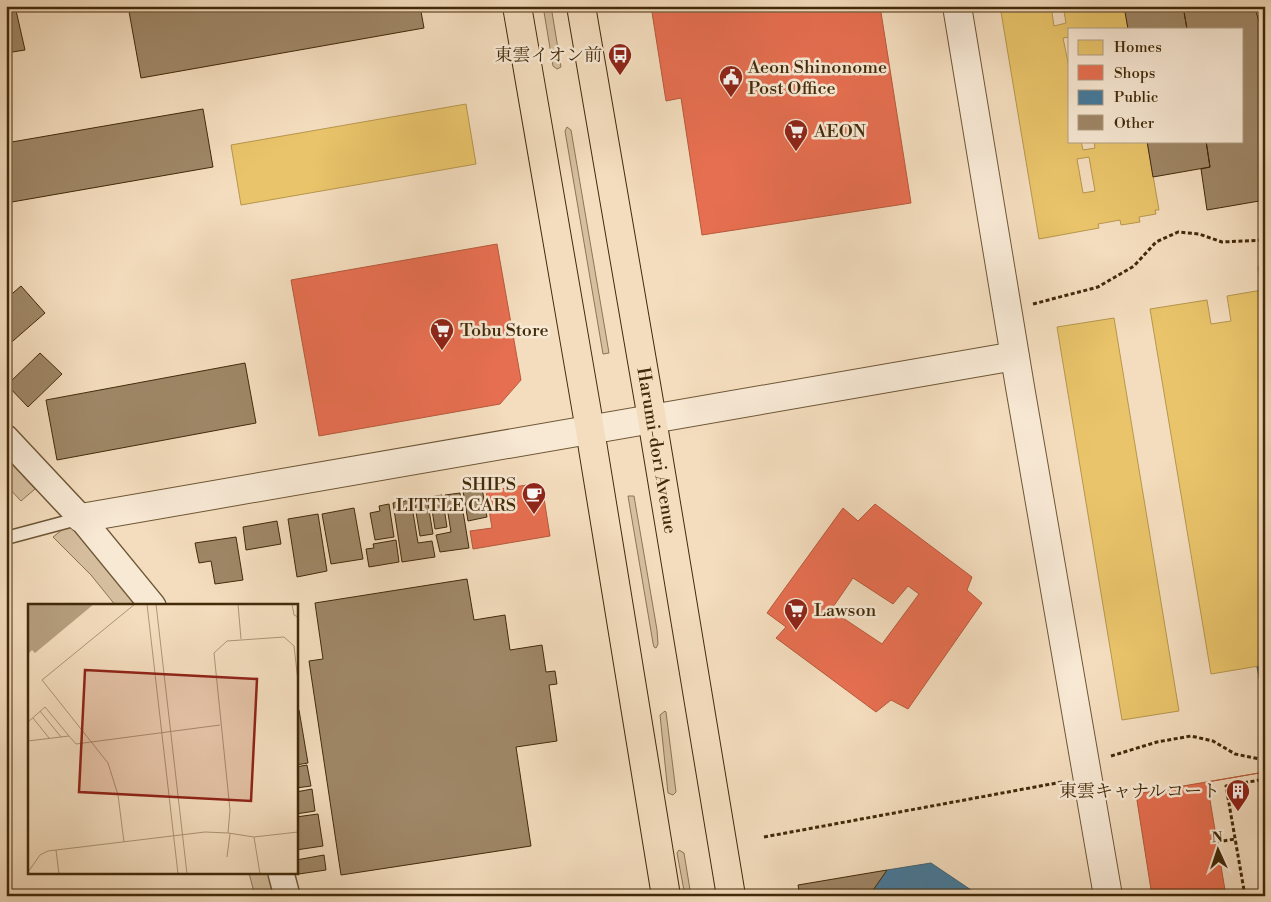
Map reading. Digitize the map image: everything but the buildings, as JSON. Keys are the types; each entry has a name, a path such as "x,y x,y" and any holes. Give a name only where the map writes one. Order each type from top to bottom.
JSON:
{"main road":[{"path":"517,6 590,430 666,896"},
{"name":"Harumi-dori Avenue","path":"581,6 731,896"}],"street":[{"path":"957,6 1108,896"},
{"path":"80,518 1015,356"},
{"path":"6,438 80,518 151,604"},
{"path":"281,874 287,896"}],"lane":[{"path":"6,538 80,518"}],"path":[{"path":"1033,304 1098,286 1134,266 1156,242 1178,232 1199,234 1222,242 1265,240"},
{"path":"1111,756 1157,742 1190,736 1213,741 1235,754 1265,760"},
{"path":"1245,896 1226,786 1265,779"},
{"path":"764,837 1062,782"},
{"path":"1217,842 1235,839"}],"shaded area":[{"path":"543,6 551,6 561,67 557,69 553,66"},
{"path":"567,127 571,130 609,353 603,354 565,131"},
{"path":"6,458 35,489 21,501 6,485"},
{"path":"628,496 634,496 657,630 658,644 656,648 653,643"},
{"path":"72,522 142,604 114,604 91,575 53,537"},
{"path":"665,711 676,792 673,795 668,793 660,715"},
{"path":"679,850 684,853 691,896 685,896 677,853"},
{"path":"249,874 272,874 277,896 255,896"}],"place":[{"name":"東雲イオン前","path":"620,76"},
{"name":"Aeon Shinonome Post Office","path":"731,98"},
{"name":"AEON","path":"796,152"},
{"name":"Tobu Store","path":"442,351"},
{"name":"SHIPS LITTLE CARS","path":"534,515"},
{"name":"Lawson","path":"796,631"},
{"name":"東雲キャナルコート","path":"1238,812"}]}
